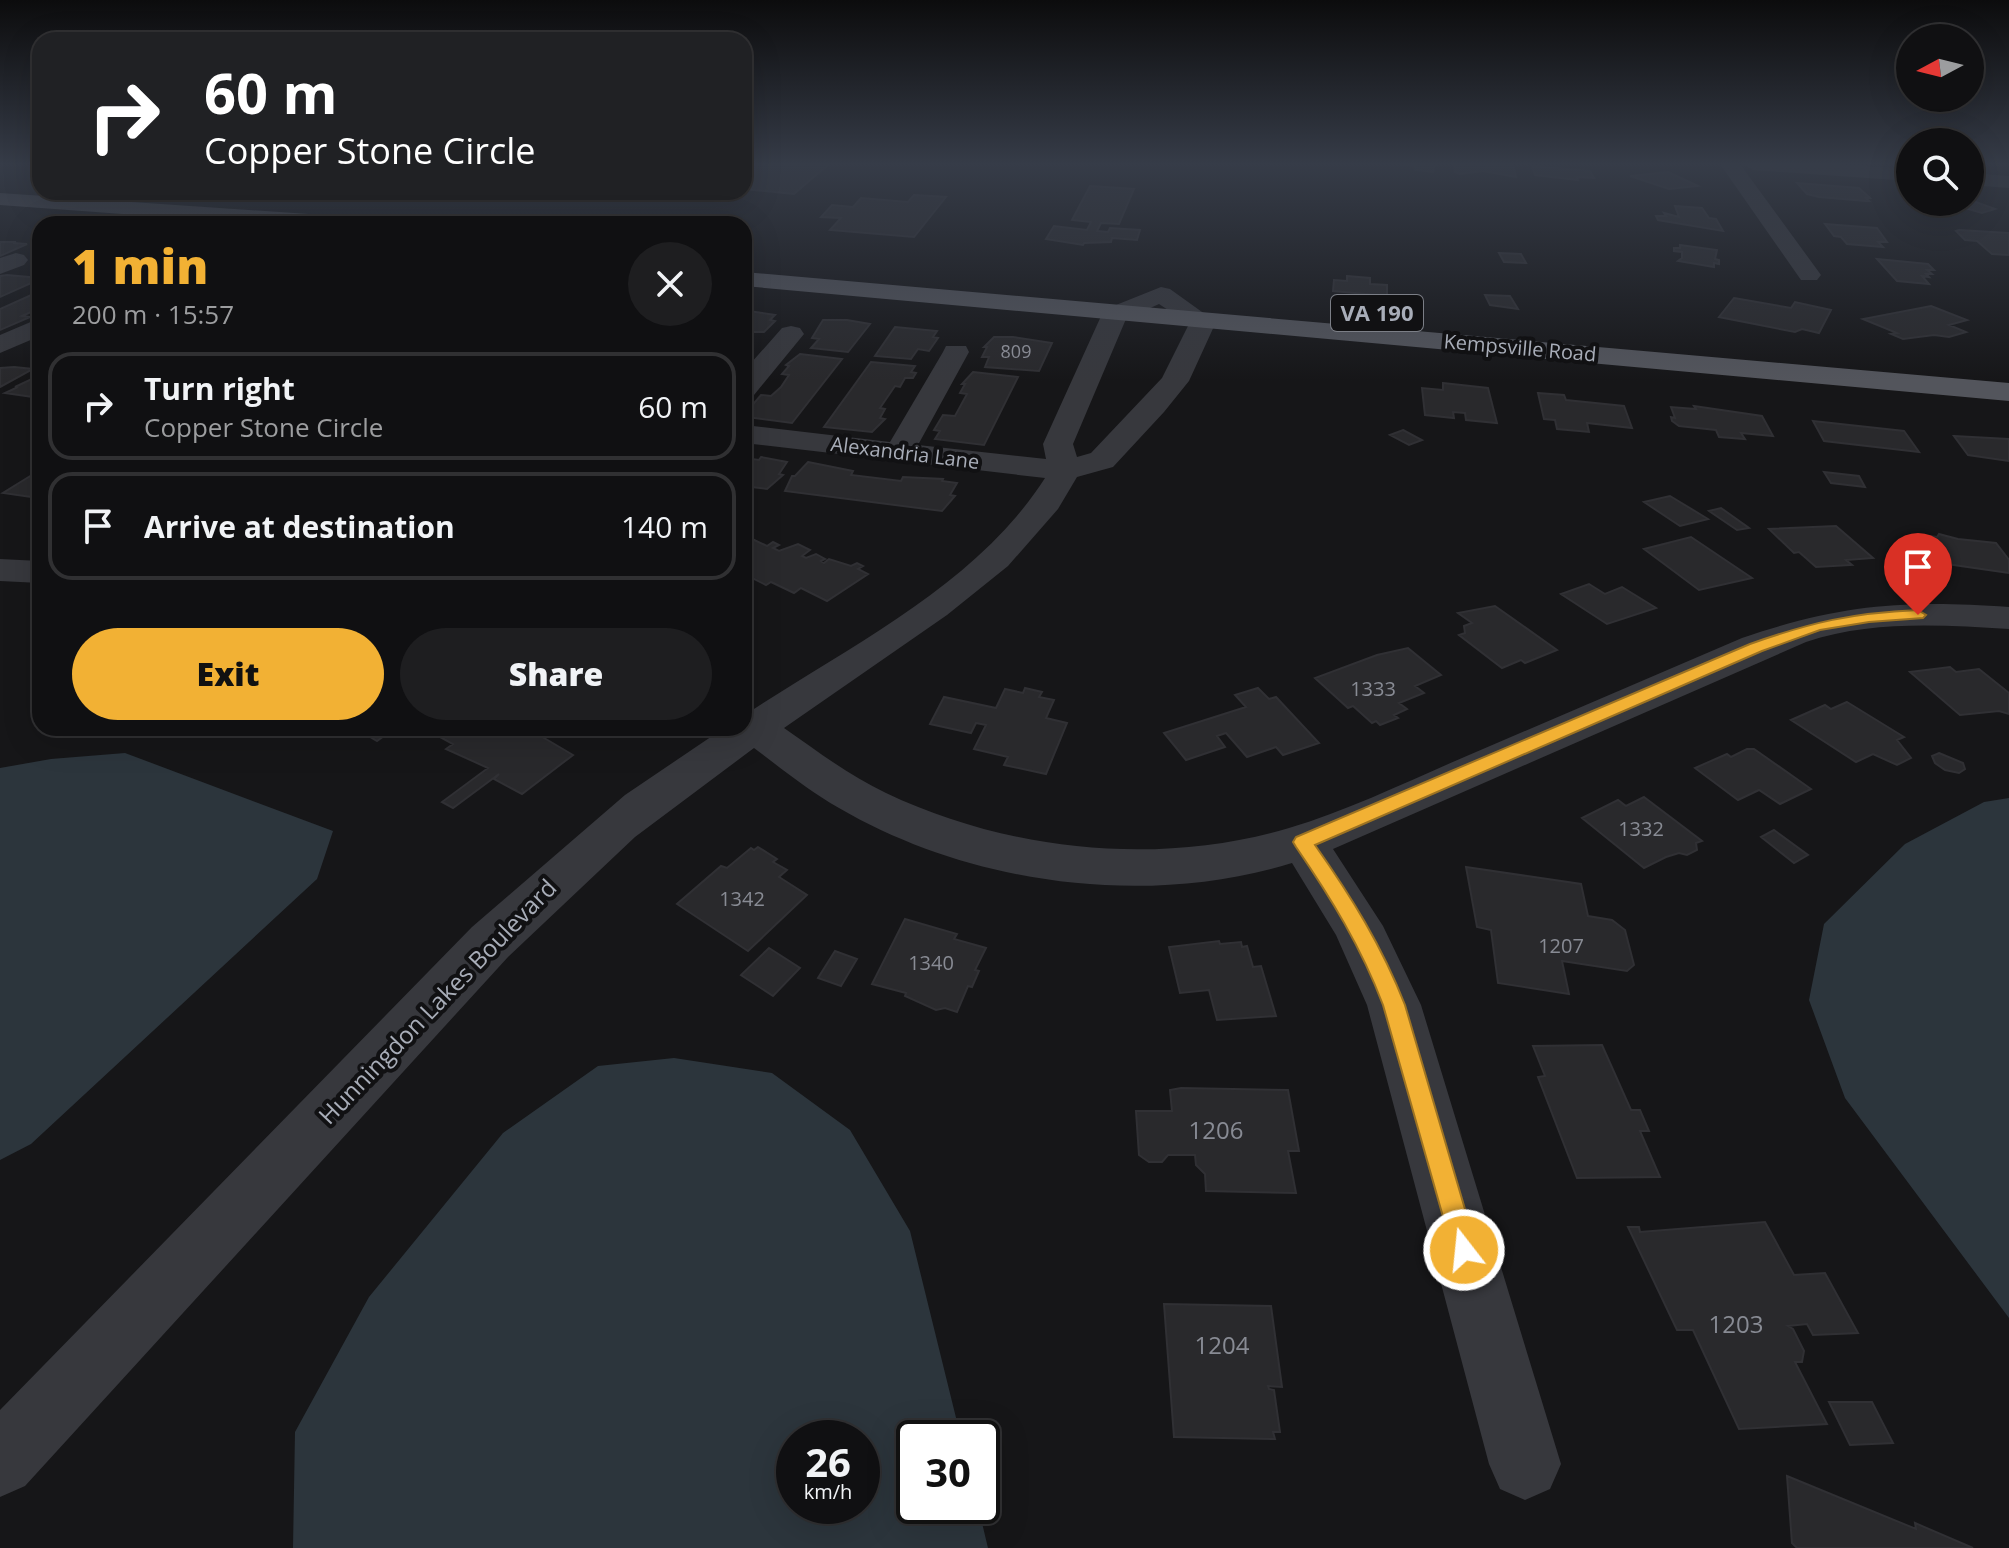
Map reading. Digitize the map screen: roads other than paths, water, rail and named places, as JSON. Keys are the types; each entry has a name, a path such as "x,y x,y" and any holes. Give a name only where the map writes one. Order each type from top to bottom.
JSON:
{"main road":[{"name":"Kempsville Road","path":"752,259 1993,366"},
{"name":"Kempsville Road","path":"752,280 2009,392"}],"street":[{"path":"1781,236 1809,275"},
{"path":"1161,294 1203,322 1175,381 1102,460 1065,471 1058,444 1115,314 1161,294"},
{"path":"0,347 32,330"},
{"path":"752,380 791,334"},
{"path":"0,347 32,352"},
{"path":"899,452 956,352"},
{"name":"Alexandria Lane","path":"752,435 1065,471"},
{"name":"Hunningdon Lakes Boulevard","path":"752,723 921,617 987,564 1034,517 1065,471"},
{"path":"0,570 32,572"},
{"path":"752,725 867,804 916,828 963,844 1024,858 1138,869 1194,865 1274,851 1303,842 1756,647 1817,626 1869,617 1942,614 2009,618"},
{"name":"Hunningdon Lakes Boulevard","path":"0,1461 490,942 556,880 735,736"},
{"path":"1303,842 1351,911 1380,968 1394,1005 1525,1464"}]}
